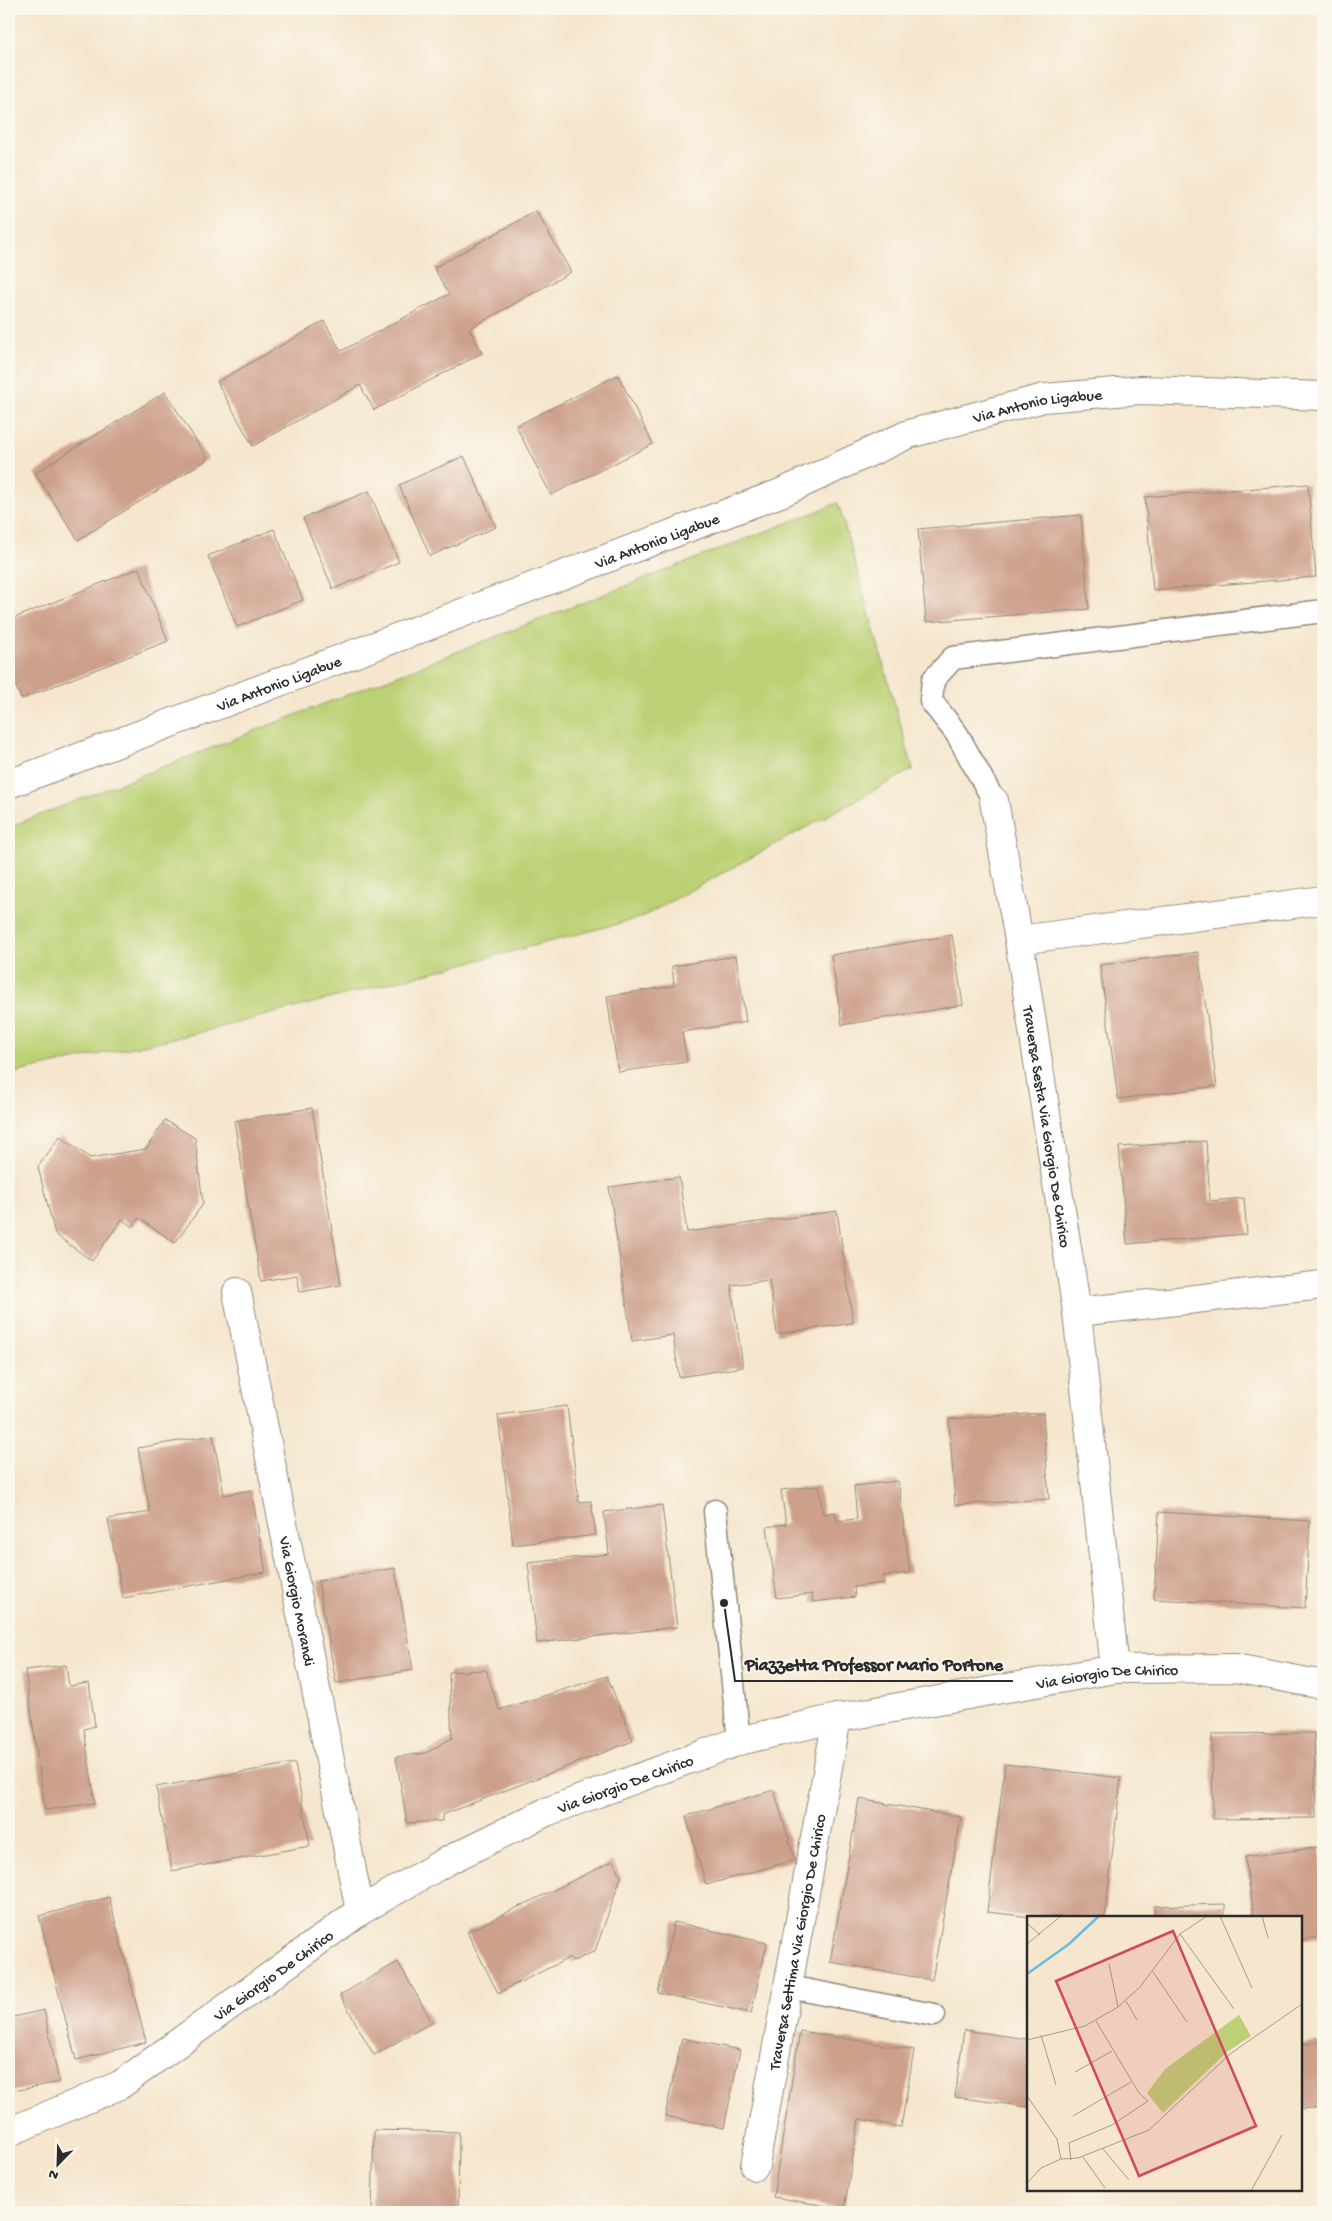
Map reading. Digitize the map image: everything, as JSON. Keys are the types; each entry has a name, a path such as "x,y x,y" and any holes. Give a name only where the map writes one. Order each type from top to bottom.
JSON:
{"street":[{"name":"Via Antonio Ligabue","path":"9,784 783,492 908,434 1044,398 1141,390 1323,396"},
{"name":"Traversa Sesta Via Giorgio De Chirico","path":"994,800 1019,940 1077,1312 1115,1669"},
{"path":"1019,940 1323,900"},
{"path":"1077,1312 1323,1285"},
{"name":"Via Giorgio Morandi","path":"237,1292 360,1911"},
{"name":"Via Giorgio De Chirico","path":"9,2132 120,2085 360,1911 445,1862 546,1812 739,1741 837,1718 1115,1669 1235,1668 1323,1685"},
{"name":"Traversa Settima Via Giorgio De Chirico","path":"755,2166 837,1718"}],"lane":[{"path":"994,800 957,734 931,701 933,680 953,658 1323,611"},
{"path":"715,1511 739,1741"},
{"path":"789,1987 934,2015"}],"green space":[{"path":"838,503 913,769 640,918 198,1033 9,1074 9,827"}],"building":[{"path":"536,211 571,272 469,329 482,353 374,410 360,385 253,446 217,382 324,321 341,351 449,294 434,268"},
{"path":"618,375 653,444 551,495 516,426"},
{"path":"165,392 208,459 78,540 35,473"},
{"path":"464,456 496,527 430,556 399,485"},
{"path":"1308,484 1316,577 1153,590 1145,497"},
{"path":"369,491 399,562 333,589 303,518"},
{"path":"1081,515 1089,609 926,622 918,529"},
{"path":"274,529 303,600 237,627 208,556"},
{"path":"139,568 168,641 21,699 9,669 9,620"},
{"path":"952,935 963,1005 842,1025 831,955"},
{"path":"1198,952 1217,1086 1118,1099 1100,965"},
{"path":"736,956 746,1022 682,1032 687,1062 618,1072 607,996 674,986 672,966"},
{"path":"312,1108 341,1285 300,1292 297,1275 261,1281 234,1121"},
{"path":"165,1120 195,1138 203,1204 175,1243 139,1218 132,1227 122,1219 92,1261 55,1234 38,1167 60,1136 90,1158 146,1149"},
{"path":"1206,1141 1210,1201 1244,1198 1247,1234 1127,1244 1119,1147"},
{"path":"679,1177 687,1232 837,1211 853,1323 777,1334 769,1280 731,1285 743,1367 679,1377 673,1335 632,1341 609,1187"},
{"path":"567,1406 579,1502 591,1501 596,1535 513,1545 498,1415"},
{"path":"1043,1413 1049,1499 955,1505 949,1419"},
{"path":"213,1435 224,1495 251,1490 266,1572 123,1598 108,1519 150,1512 138,1448"},
{"path":"898,1481 910,1573 883,1576 884,1583 854,1587 855,1597 813,1602 812,1594 777,1598 767,1527 786,1524 781,1490 819,1486 823,1514 835,1512 837,1521 857,1519 854,1486"},
{"path":"662,1505 677,1627 537,1643 528,1563 609,1554 604,1512"},
{"path":"1159,1512 1310,1521 1305,1608 1154,1599"},
{"path":"395,1568 413,1670 336,1683 318,1581"},
{"path":"66,1665 69,1686 89,1683 95,1726 84,1729 95,1803 45,1810 25,1670"},
{"path":"486,1670 499,1710 607,1676 633,1741 442,1815 442,1821 407,1823 396,1757 426,1753 452,1738 449,1672"},
{"path":"1314,1733 1316,1818 1213,1819 1212,1734"},
{"path":"295,1763 310,1846 172,1871 156,1787"},
{"path":"1005,1764 1121,1778 1105,1916 1027,1917 987,1912"},
{"path":"774,1790 795,1860 706,1885 686,1816"},
{"path":"859,1799 961,1817 932,1980 830,1962"},
{"path":"1320,1847 1323,1872 1323,1936 1302,1940 1302,1916 1254,1916 1245,1857"},
{"path":"613,1861 621,1877 595,1951 572,1962 569,1958 498,1993 467,1932"},
{"path":"109,1897 146,2042 76,2060 39,1916"},
{"path":"1225,1904 1225,1916 1154,1916 1154,1906"},
{"path":"674,1922 767,1943 751,2013 658,1993"},
{"path":"398,1962 432,2022 374,2055 340,1995"},
{"path":"44,2010 59,2082 9,2092 9,2018"},
{"path":"964,2030 1027,2039 1027,2107 955,2097"},
{"path":"800,2031 914,2050 901,2127 859,2119 844,2209 773,2197"},
{"path":"682,2038 740,2050 724,2128 665,2116"},
{"path":"1323,2042 1323,2107 1302,2109 1302,2044"},
{"path":"374,2130 459,2132 458,2212 372,2212"},
{"path":"314,2209 314,2212 113,2212 113,2210"}],"place":[{"name":"Piazzetta Professor Mario Portone","path":"724,1603"}]}
